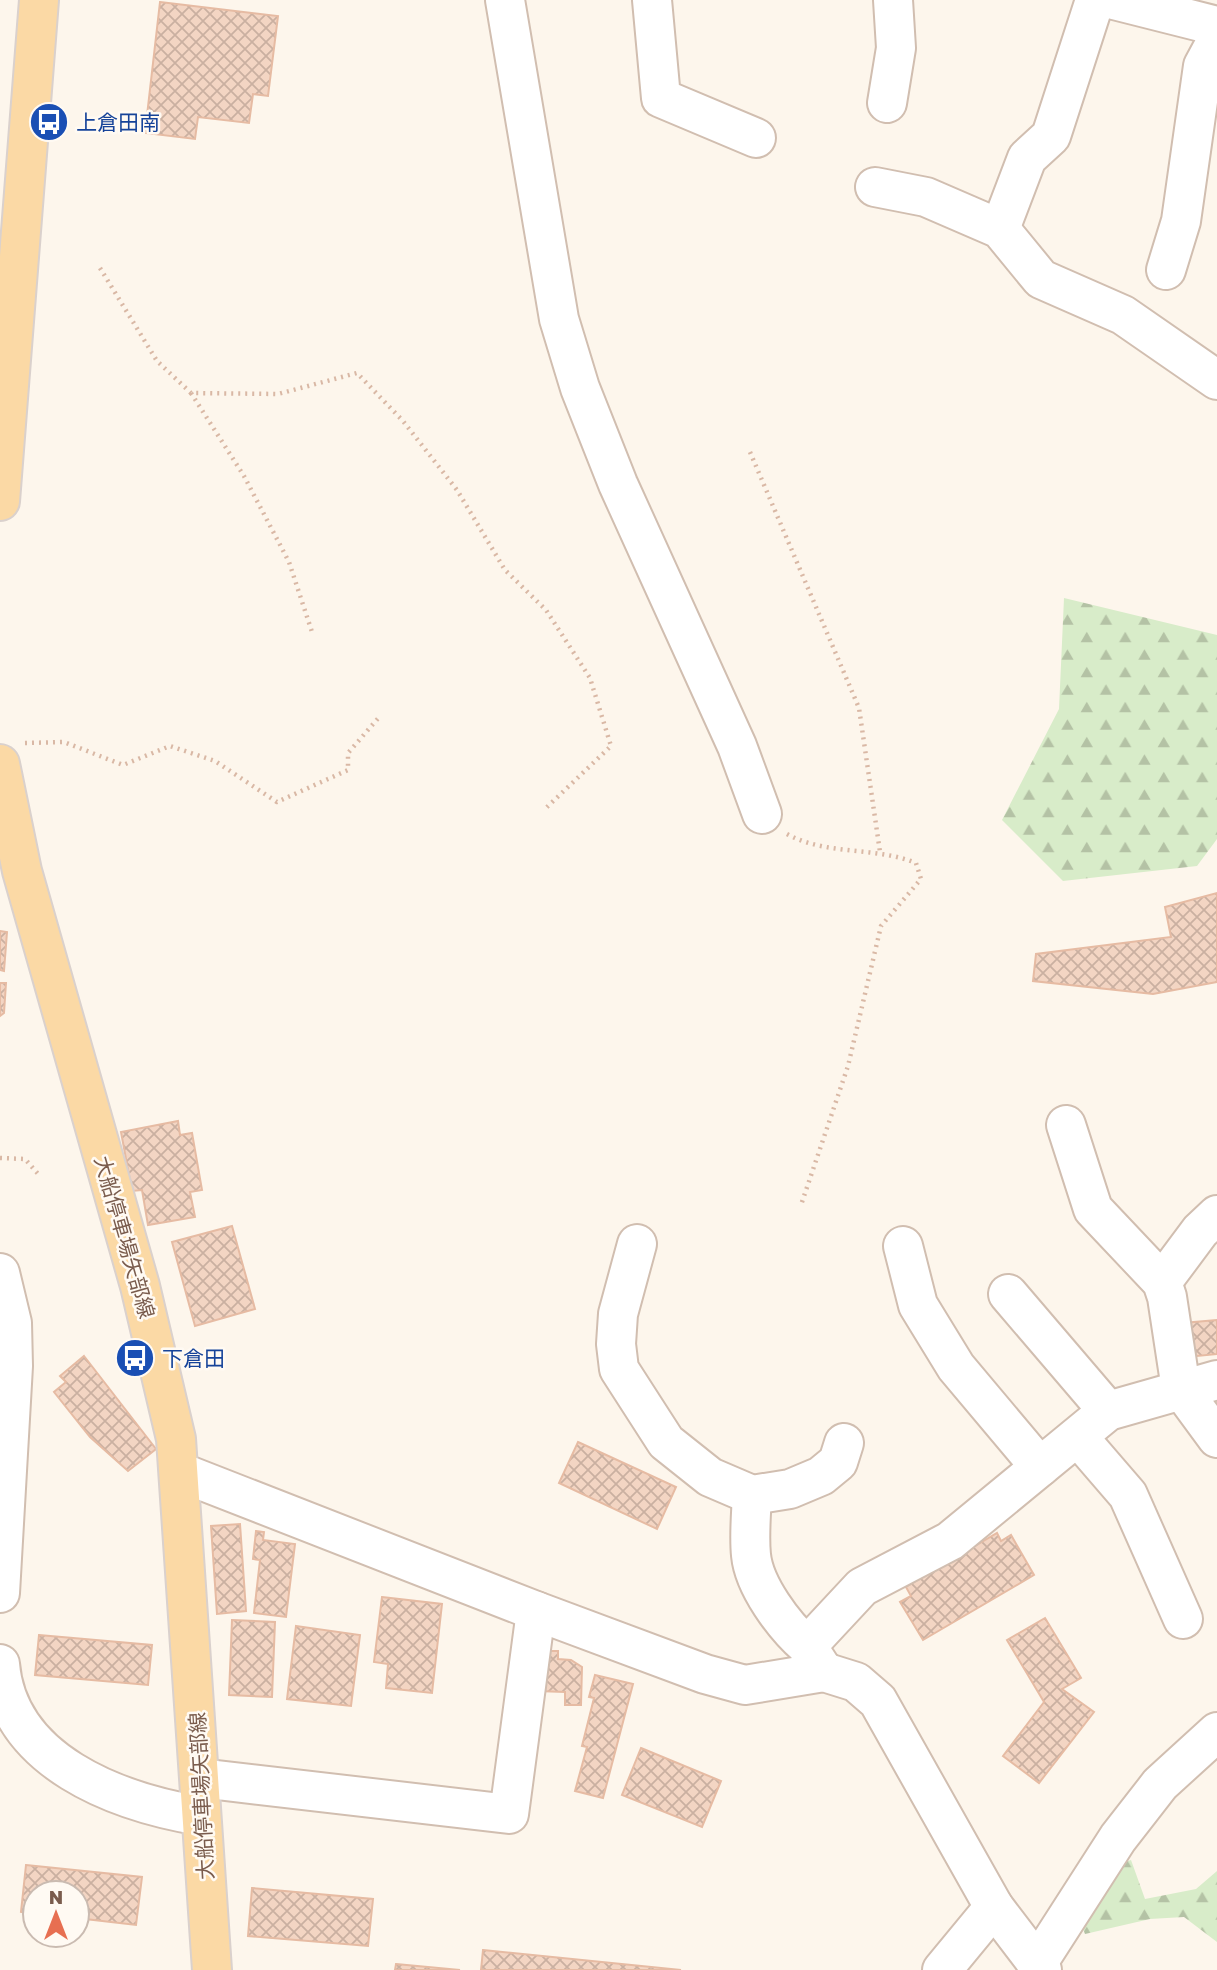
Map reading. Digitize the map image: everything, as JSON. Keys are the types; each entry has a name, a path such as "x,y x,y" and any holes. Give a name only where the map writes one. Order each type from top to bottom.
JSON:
{"main road":[{"path":"0,501 39,0"},
{"name":"大船停車場矢部線","path":"6,753 25,883 140,1286 176,1439 212,1970"}],"street":[{"path":"505,0 559,319 580,388 618,484 737,746 762,814"},
{"path":"652,0 661,98 756,138"},
{"path":"887,103 897,48 893,0"},
{"path":"1000,229 1027,158 1051,136 1095,0"},
{"path":"1114,0 1164,6 1217,26"},
{"path":"1166,270 1181,221 1203,66 1217,40"},
{"path":"875,187 926,197 1000,229 1041,279 1123,315 1217,380"},
{"path":"1066,1125 1093,1209 1162,1282 1217,1438"},
{"path":"1162,1282 1200,1231 1217,1215"},
{"path":"637,1244 618,1314 616,1344 619,1369 666,1442 710,1477 752,1495 790,1489 821,1476 838,1462 844,1443"},
{"path":"903,1246 918,1306 956,1367 1041,1467"},
{"path":"0,1273 12,1323 13,1366 0,1593"},
{"path":"1008,1294 1108,1411"},
{"path":"180,1472 536,1611 705,1674 745,1685 815,1659 862,1587 950,1541 1108,1411 1199,1385"},
{"path":"1078,1437 1128,1495 1183,1619"},
{"path":"752,1495 751,1557 758,1580 793,1634 815,1659 856,1682 878,1701 994,1907 1040,1967 1135,1816 1160,1784 1217,1732"},
{"path":"200,1778 509,1814 536,1611"},
{"path":"0,1664 9,1708 34,1741 71,1774 162,1809 201,1816"},
{"path":"942,1970 994,1907"}],"path":[{"path":"100,268 157,361 191,393 244,476 289,562 312,632"},
{"path":"191,393 278,394 357,373 403,421 457,490 505,570 546,610 590,678 611,746 546,808"},
{"path":"750,452 859,708 880,852"},
{"path":"6,753 64,742 123,765 170,746 215,761 277,802 348,770 348,753 381,715"},
{"path":"762,814 788,835 814,847 880,852 916,863 921,879 881,926 848,1066 801,1205"},
{"path":"0,1158 25,1159 39,1175"}],"green space":[{"path":"1064,598 1217,635 1217,839 1197,866 1063,881 1002,820 1059,709"},
{"path":"1131,1860 1145,1899 1196,1889 1217,1871 1217,1942 1184,1917 1150,1919 1085,1934 1081,1924 1116,1865"}],"building":[{"path":"160,2 278,16 268,96 253,94 249,123 198,117 195,139 145,133"},
{"path":"1217,893 1217,982 1153,994 1033,981 1036,954 1171,937 1165,907"},
{"path":"0,931 7,932 4,971 0,970"},
{"path":"0,983 6,983 4,1013 0,1016"},
{"path":"178,1121 180,1135 192,1133 202,1190 190,1192 195,1217 148,1225 142,1190 132,1191 121,1132"},
{"path":"232,1226 255,1309 195,1326 172,1242"},
{"path":"1217,1320 1217,1354 1187,1357 1183,1323"},
{"path":"84,1356 156,1449 128,1471 90,1437 54,1392 66,1382 60,1376"},
{"path":"578,1442 676,1487 657,1529 559,1483"},
{"path":"240,1524 246,1611 217,1614 211,1526"},
{"path":"256,1531 264,1532 263,1540 295,1544 286,1617 254,1613 260,1560 253,1559"},
{"path":"997,1533 1001,1541 1011,1535 1034,1575 923,1640 900,1602 911,1596 906,1587"},
{"path":"382,1597 442,1604 432,1693 386,1688 388,1664 374,1662"},
{"path":"1045,1618 1081,1678 1062,1689 1094,1712 1039,1783 1003,1756 1044,1702 1007,1640"},
{"path":"232,1620 275,1622 272,1697 229,1695"},
{"path":"296,1626 360,1635 351,1706 287,1699"},
{"path":"39,1635 152,1645 148,1685 35,1675"},
{"path":"543,1651 558,1651 558,1659 571,1660 582,1667 581,1705 565,1705 565,1692 538,1691"},
{"path":"595,1675 633,1684 603,1798 575,1791 587,1747 582,1746 594,1698 589,1697"},
{"path":"641,1748 721,1781 702,1827 622,1795"},
{"path":"26,1865 142,1877 136,1925 91,1920 91,1879 25,1879"},
{"path":"252,1888 373,1899 368,1946 248,1936"},
{"path":"483,1950 681,1970 481,1970"},
{"path":"396,1964 460,1970 395,1970"}],"place":[{"name":"上倉田南","path":"49,122"},
{"name":"下倉田","path":"135,1358"}]}
